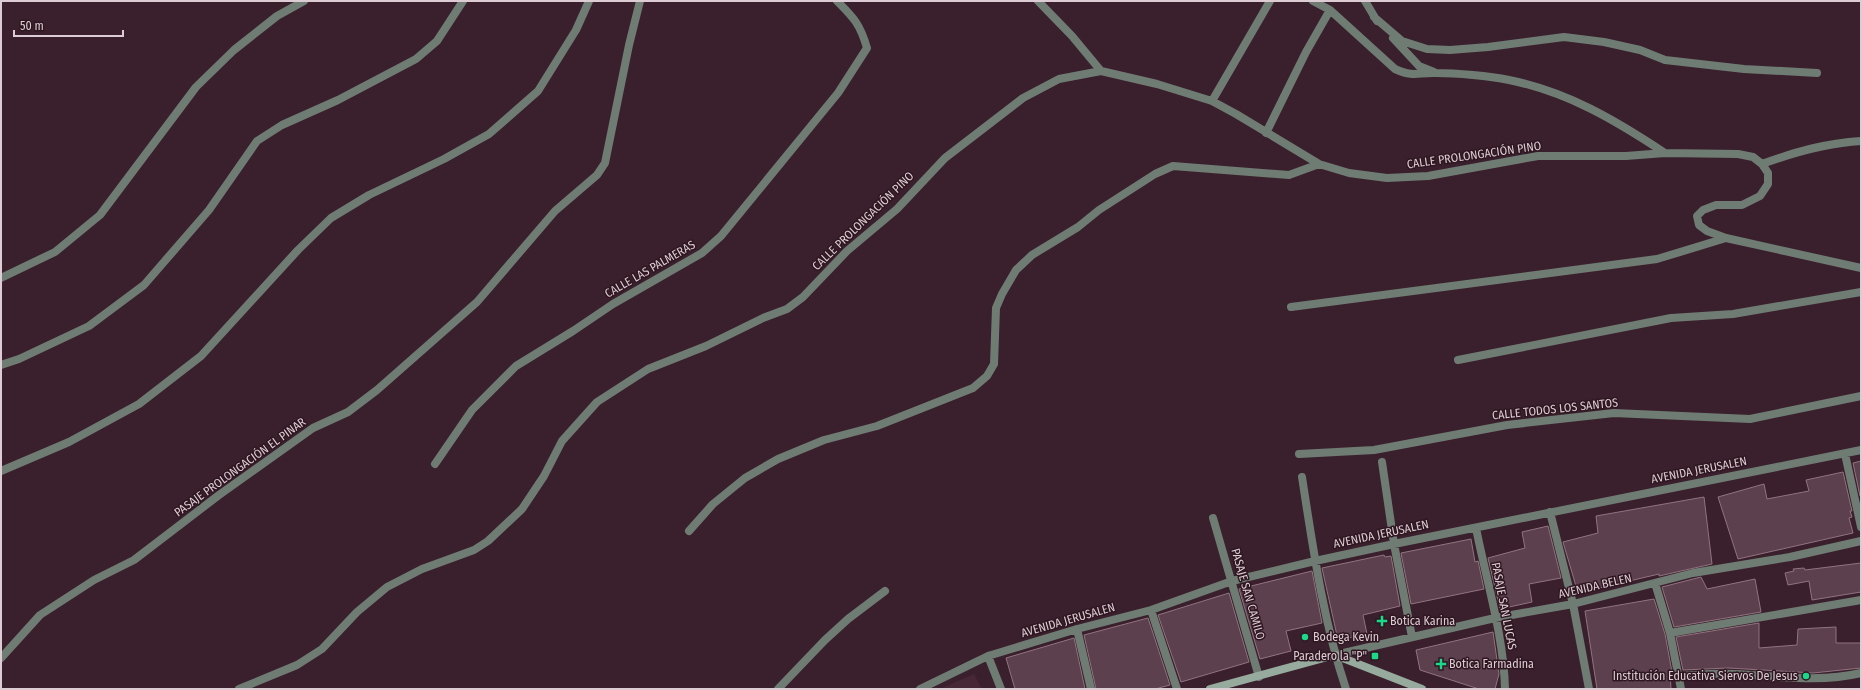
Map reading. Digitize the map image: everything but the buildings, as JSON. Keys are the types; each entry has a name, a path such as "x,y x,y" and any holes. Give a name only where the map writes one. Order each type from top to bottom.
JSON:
{"street":[{"path":"1,278 55,252 100,215 196,86 234,50 278,16 304,1"},
{"path":"1,365 19,359 89,326 144,285 208,210 257,141 282,125 338,100 416,59 437,41 463,1"},
{"path":"1,471 69,442 139,404 201,356 298,250 331,218 369,195 444,159 489,134 538,90 576,30 589,1"},
{"name":"PASAJE PROLONGACIÓN EL PINAR","path":"1,658 40,615 94,580 134,560 219,495 306,433 348,412 377,390 477,302 555,211 597,176 605,164 629,45 640,1"},
{"name":"CALLE LAS PALMERAS","path":"435,464 472,410 516,366 613,304 702,254 721,236 838,93 867,48 863,34 856,20 837,1"},
{"path":"1038,1 1072,36 1101,71"},
{"path":"1212,101 1270,1"},
{"path":"1313,1 1330,10 1395,69 1406,74 1422,75 1435,72"},
{"path":"1365,1 1374,17 1419,66 1435,72 1509,80 1571,98 1616,122 1665,153"},
{"path":"1266,133 1306,52 1330,10"},
{"path":"1374,17 1402,41 1427,49 1450,50 1488,47 1564,37 1604,42 1640,50 1665,60 1744,69 1817,73"},
{"name":"CALLE PROLONGACIÓN PINO","path":"240,689 297,665 322,649 357,612 387,587 422,569 474,550 488,541 522,509 544,476 562,441 597,402 648,369 706,346 763,318 787,309 803,297 847,251 897,209 945,158 1023,98 1059,79 1101,71 1158,84 1212,101 1319,164 1349,173 1387,178 1428,176 1538,156 1618,156 1665,153 1738,154 1753,158 1762,164"},
{"path":"1861,141 1836,142 1797,151 1762,164 1768,173 1768,184 1760,196 1742,205 1716,205 1703,210 1697,216 1699,225 1707,231 1726,238 1861,268"},
{"path":"689,531 713,504 744,478 778,459 824,440 877,426 972,388 988,376 994,364 996,308 1002,294 1016,270 1032,255 1078,227 1099,210 1155,174 1173,166 1289,175 1319,164"},
{"path":"1291,307 1658,259 1726,238"},
{"path":"1458,360 1671,318 1733,314 1861,292"},
{"name":"CALLE TODOS LOS SANTOS","path":"1299,454 1374,450 1507,425 1614,413 1750,419 1861,396"},
{"name":"AVENIDA JERUSALEN","path":"920,689 988,656 1076,629 1151,610 1232,581 1315,560 1861,450"},
{"path":"1845,454 1861,527"},
{"path":"1382,462 1394,544 1412,637"},
{"path":"1302,477 1315,560 1335,655 1346,689"},
{"path":"1550,512 1573,604 1589,689"},
{"name":"PASAJE SAN CAMILO","path":"1214,518 1259,676"},
{"name":"PASAJE SAN LUCAS","path":"1476,528 1495,618 1504,672 1505,689"},
{"name":"AVENIDA BELEN","path":"1335,655 1495,618 1573,604 1693,573 1790,557 1861,541"},
{"path":"1655,583 1670,633 1681,689"},
{"path":"778,689 825,640 848,619 886,591"},
{"path":"1670,633 1861,600"},
{"path":"1151,610 1177,689"},
{"path":"1076,629 1091,689"},
{"path":"1210,689 1335,655 1422,689"},
{"path":"988,656 1001,689"},
{"path":"1679,676 1733,674 1804,679 1843,677 1861,673"}],"shaded area":[{"path":"974,674 982,689 940,689"}],"place":[{"name":"Botica Karina","path":"1382,621"},
{"name":"Bodega Kevin","path":"1305,637"},
{"name":"Paradero la \"P\"","path":"1375,656"},
{"name":"Botica Farmadina","path":"1441,664"},
{"name":"Institución Educativa Siervos De Jesus","path":"1806,676"}]}
